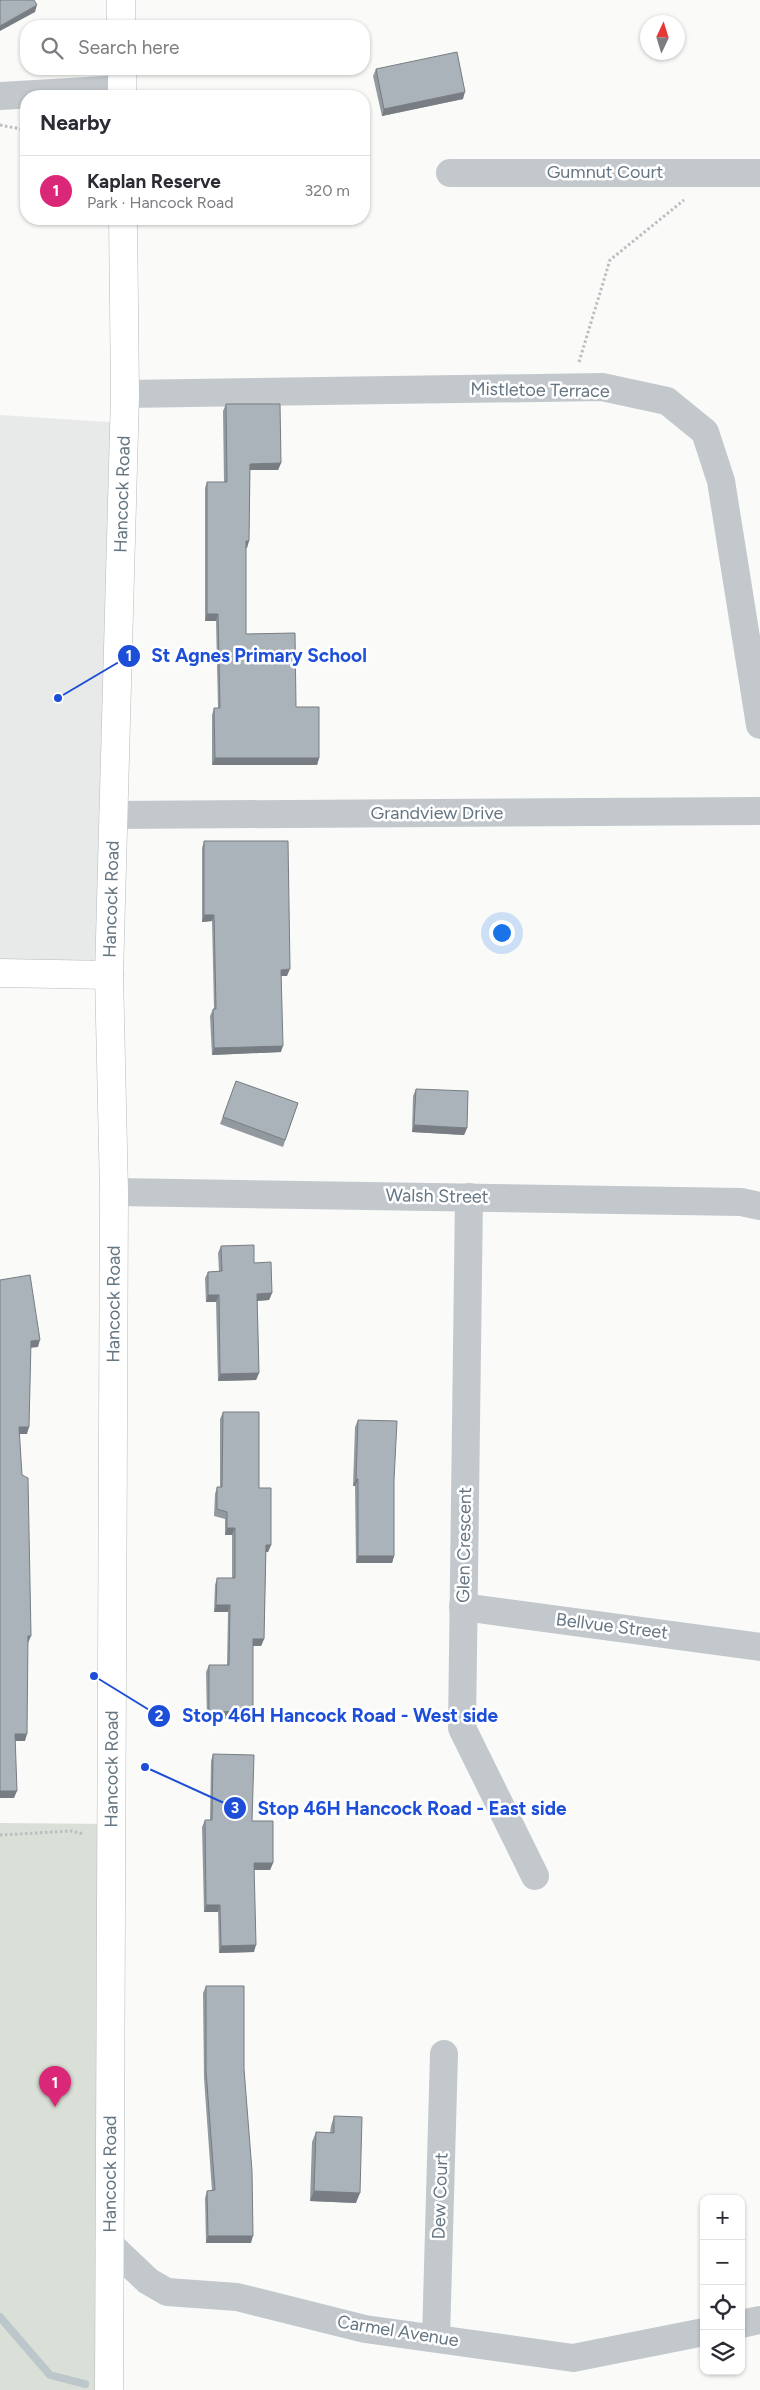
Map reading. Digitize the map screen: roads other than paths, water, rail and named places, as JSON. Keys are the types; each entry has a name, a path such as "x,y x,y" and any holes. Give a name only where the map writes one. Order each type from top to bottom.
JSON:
{"main road":[{"path":"121,0 121,20"},
{"name":"Hancock Road","path":"109,2390 114,1192 109,975 124,394 123,225"},
{"path":"0,974 109,975"}],"street":[{"path":"67,90 122,85"},
{"path":"0,96 20,94"},
{"name":"Gumnut Court","path":"450,172 760,173"},
{"name":"Mistletoe Terrace","path":"124,394 602,387 667,401 705,432 721,482 760,725"},
{"name":"Grandview Drive","path":"113,815 760,811"},
{"name":"Walsh Street","path":"114,1192 740,1202 760,1206"},
{"name":"Glen Crescent","path":"469,1197 462,1728 535,1876"},
{"name":"Bellvue Street","path":"463,1607 760,1647"},
{"name":"Dew Court","path":"436,2338 444,2054"},
{"name":"Carmel Avenue","path":"109,2244 148,2281 167,2292 237,2297 365,2329 573,2358 700,2333"},
{"path":"745,2323 760,2320"}],"waterway":[{"path":"0,2317 50,2375 85,2384"}],"place":[{"name":"St Agnes Primary School","path":"58,698"},
{"name":"Stop 46H Hancock Road - West side","path":"94,1676"},
{"name":"Stop 46H Hancock Road - East side","path":"145,1767"},
{"name":"Kaplan Reserve","path":"55,2107"}]}
